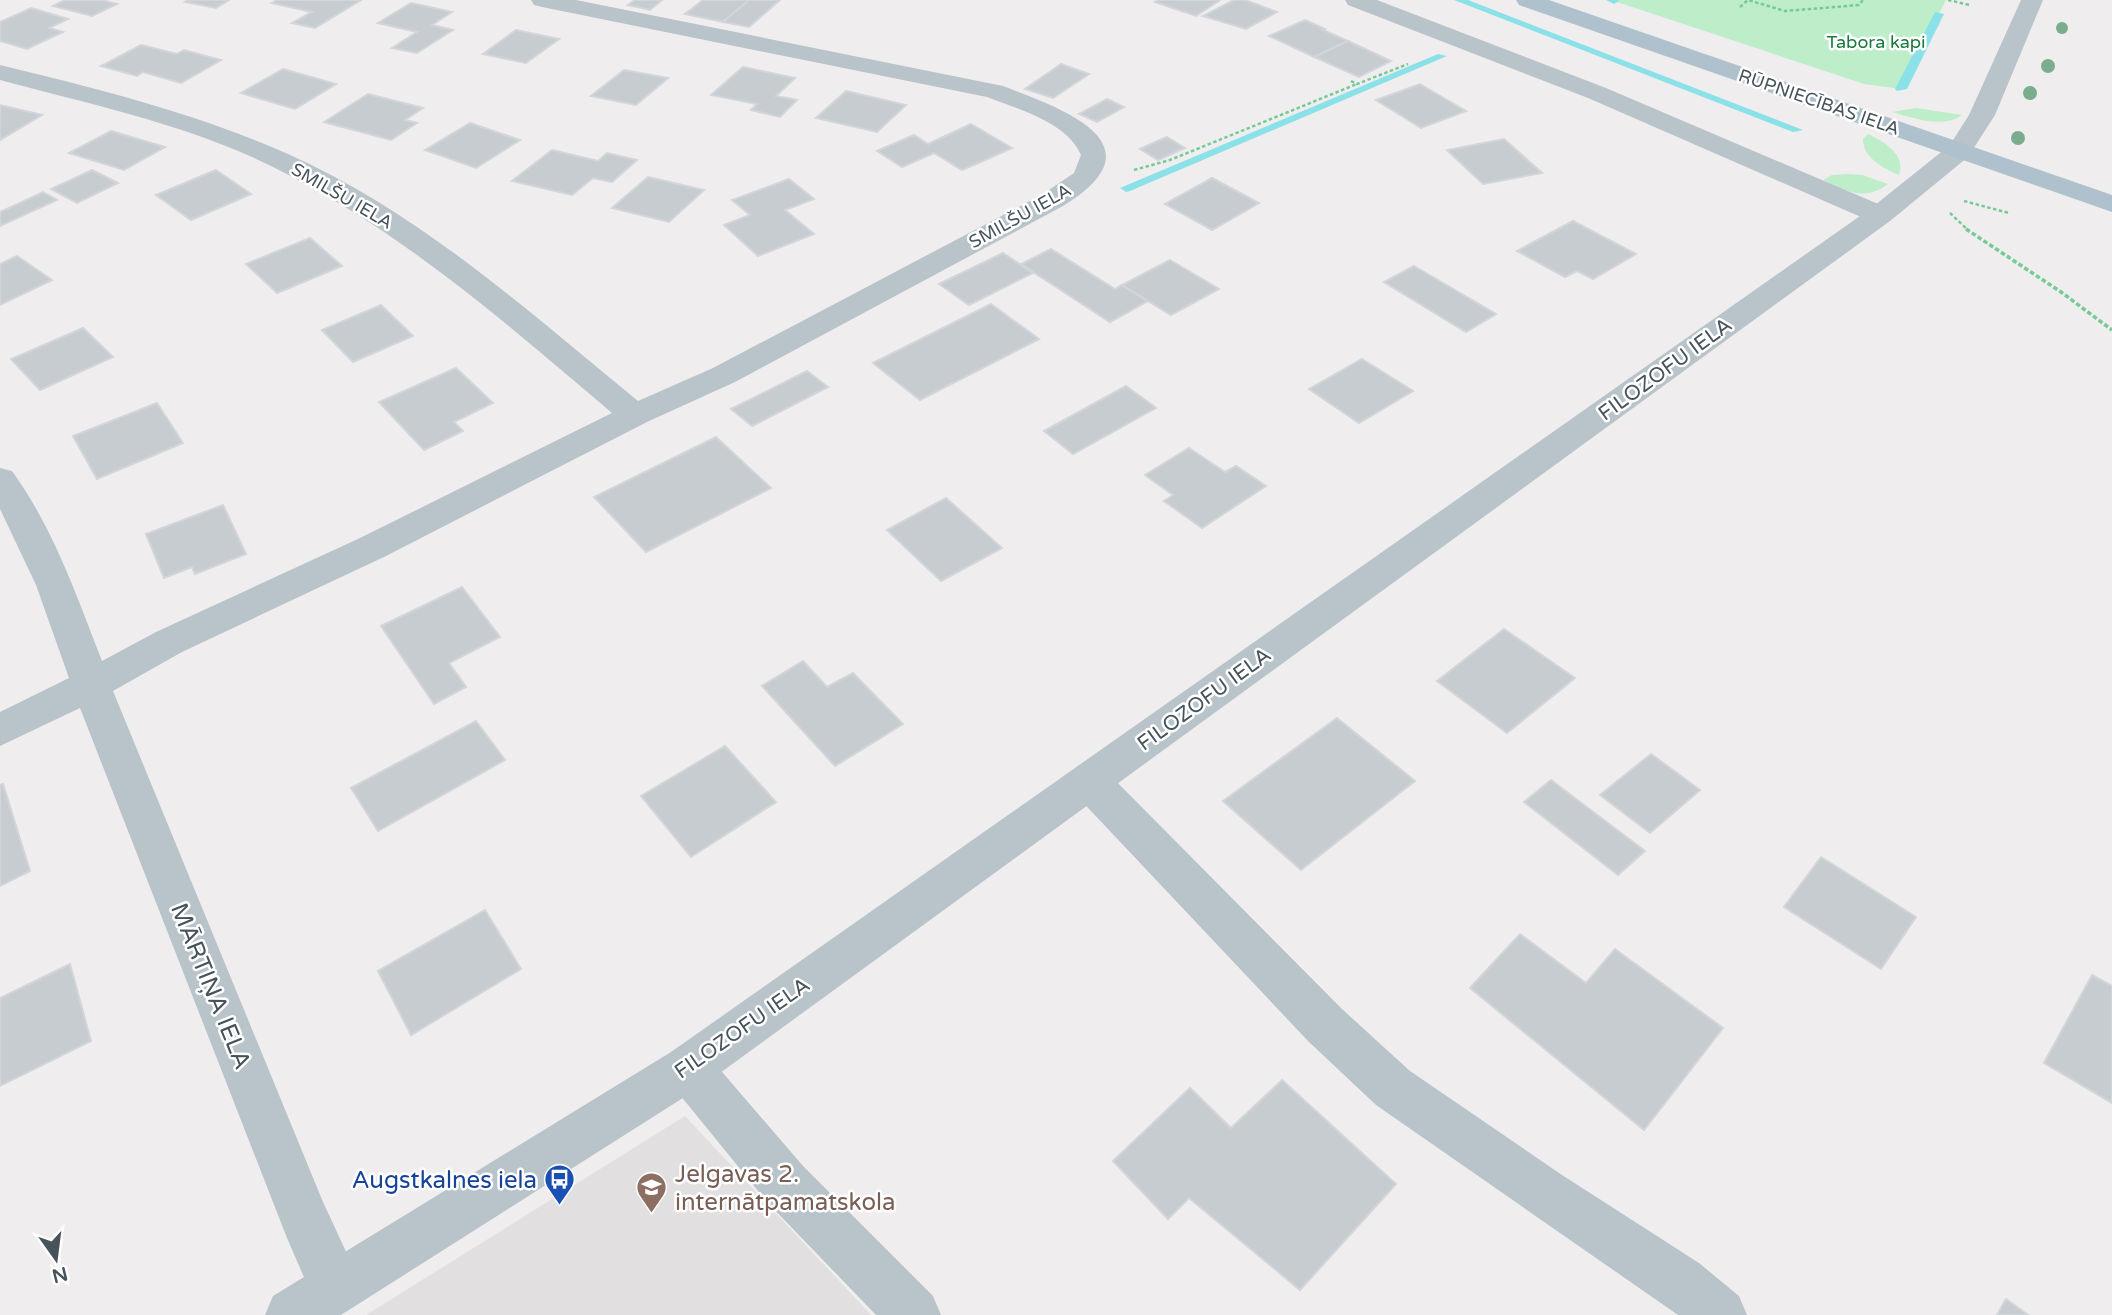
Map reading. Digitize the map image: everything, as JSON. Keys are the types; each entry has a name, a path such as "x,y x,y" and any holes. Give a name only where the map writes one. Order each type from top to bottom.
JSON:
{"main road":[{"name":"RŪPNIECĪBAS IELA","path":"1527,0 2112,204"}],"street":[{"name":"SMILŠU IELA","path":"0,730 93,684 169,642 373,548 635,415 724,375 1053,200 1076,186 1091,170 1095,157 1092,144 1080,132 1061,120 995,91 542,0"},
{"path":"1356,0 1597,93 1880,215"},
{"name":"FILOZOFU IELA","path":"292,1315 688,1068 1880,215 1959,151 1982,115 2032,0"},
{"name":"SMILŠU IELA","path":"0,72 134,106 212,132 315,177 414,238 518,318 635,415"},
{"path":"0,479 10,493 54,585 93,684"},
{"name":"MĀRTIŅA IELA","path":"93,684 114,745 305,1220 335,1286"},
{"path":"1089,781 1325,1025 1393,1088 1544,1193 1679,1282 1720,1315"},
{"path":"688,1068 785,1184 914,1315"}],"path":[{"path":"1740,7 1748,0 1785,11 1859,5 1863,0"},
{"path":"1948,0 1970,5"},
{"path":"1091,170 1137,170 1170,160 1413,62"},
{"path":"1351,80 1357,84"},
{"path":"1945,207 1960,225 2061,292 2112,330"}],"shaded area":[{"name":"Jelgavas 2. internātpamatskola","path":"685,1116 871,1315 366,1315"}],"green space":[{"name":"Tabora kapi","path":"1611,0 1946,0 1901,89 1864,84"},
{"path":"1916,108 1962,115 1937,122 1892,112"},
{"path":"1868,134 1887,145 1896,155 1899,175 1881,166 1866,152 1863,139"},
{"path":"1832,175 1862,175 1888,184 1863,194 1848,191 1823,180"}],"building":[{"path":"65,0 102,0 117,4 92,16 53,6"},
{"path":"229,0 216,8 185,2"},
{"path":"277,0 361,0 315,28 292,23 312,12 272,3"},
{"path":"635,0 662,0 650,10 628,5"},
{"path":"703,0 749,0 723,22 685,14"},
{"path":"749,0 780,0 749,27 723,22"},
{"path":"1220,0 1196,16 1155,2"},
{"path":"1234,0 1245,0 1277,12 1246,29 1203,16"},
{"path":"411,3 452,12 432,25 453,30 417,53 392,48 417,32 378,23"},
{"path":"31,8 68,19 49,28 63,32 27,49 0,41 0,22"},
{"path":"1305,20 1348,41 1314,57 1269,36"},
{"path":"516,30 559,39 526,63 483,54"},
{"path":"1348,41 1391,61 1359,77 1314,57"},
{"path":"141,45 177,54 184,50 221,60 181,83 143,72 137,76 101,66"},
{"path":"1061,64 1089,74 1053,98 1025,89"},
{"path":"743,67 795,78 776,96 797,100 780,117 751,110 757,104 711,95"},
{"path":"283,69 336,84 295,109 241,93"},
{"path":"624,70 668,78 636,105 591,96"},
{"path":"1420,84 1466,111 1421,128 1376,100"},
{"path":"846,91 906,105 877,132 816,118"},
{"path":"368,94 423,108 405,120 417,123 391,140 324,122"},
{"path":"1107,99 1124,107 1097,122 1079,114"},
{"path":"0,105 42,115 0,140"},
{"path":"470,123 520,140 476,168 425,150"},
{"path":"971,124 1012,148 962,170 934,153 902,167 877,151 914,135 928,144"},
{"path":"111,131 165,147 124,170 69,153"},
{"path":"1167,137 1185,148 1158,160 1140,149"},
{"path":"1504,139 1542,173 1483,184 1447,150"},
{"path":"552,150 598,161 607,153 637,160 612,182 593,178 572,195 512,181"},
{"path":"92,170 118,183 77,203 51,189"},
{"path":"216,170 251,194 191,220 156,195"},
{"path":"648,177 704,190 669,222 612,208"},
{"path":"1212,178 1259,203 1212,230 1165,204"},
{"path":"789,179 814,199 785,210 814,234 758,256 724,225 750,215 732,200"},
{"path":"43,192 57,200 0,226 0,212"},
{"path":"1573,221 1636,254 1593,279 1577,271 1565,277 1517,251"},
{"path":"310,238 342,266 277,293 246,264"},
{"path":"1051,249 1115,289 1122,285 1148,301 1110,322 1021,264"},
{"path":"1003,253 1033,273 969,305 939,284"},
{"path":"17,256 52,280 0,305 0,264"},
{"path":"1170,260 1219,289 1171,315 1122,285"},
{"path":"1414,266 1496,314 1466,332 1384,282"},
{"path":"991,304 1039,339 920,400 873,363"},
{"path":"381,305 413,336 353,362 322,330"},
{"path":"83,328 113,357 40,390 11,359"},
{"path":"1362,359 1413,391 1359,423 1309,389"},
{"path":"456,368 493,403 454,422 463,431 424,450 379,402"},
{"path":"807,371 828,387 752,426 731,409"},
{"path":"1126,386 1156,408 1073,454 1044,431"},
{"path":"157,403 183,443 97,479 73,436"},
{"path":"716,437 771,488 646,552 594,497"},
{"path":"1189,448 1225,472 1236,466 1266,486 1202,528 1164,501 1173,495 1145,475"},
{"path":"946,498 1002,548 941,581 887,530"},
{"path":"223,505 246,554 195,574 192,567 164,578 146,534"},
{"path":"462,587 500,637 449,663 466,687 434,704 381,626"},
{"path":"1504,629 1575,678 1507,733 1437,681"},
{"path":"803,661 827,687 853,673 903,724 835,766 762,686"},
{"path":"1337,718 1415,781 1301,870 1223,801"},
{"path":"476,721 505,760 378,831 351,788"},
{"path":"725,746 776,802 691,857 641,796"},
{"path":"1651,754 1700,790 1650,833 1600,795"},
{"path":"1551,780 1645,851 1618,875 1524,802"},
{"path":"3,784 30,871 0,886 0,785"},
{"path":"1821,857 1916,917 1881,969 1784,907"},
{"path":"485,910 521,969 411,1035 378,971"},
{"path":"1520,934 1586,983 1615,949 1723,1028 1644,1130 1470,988"},
{"path":"70,964 91,1041 0,1086 0,998"},
{"path":"2092,975 2112,986 2112,1103 2044,1063"},
{"path":"1282,1080 1396,1184 1300,1290 1189,1198 1168,1219 1113,1161 1190,1088 1231,1128"},
{"path":"2006,1299 2028,1315 1997,1315"}],"waterway":[{"path":"1459,0 1797,130"},
{"path":"1901,89 1939,14"},
{"path":"1126,188 1442,56"}],"place":[{"name":"Augstkalnes iela","path":"560,1207"},
{"name":"Jelgavas 2. internātpamatskola","path":"652,1215"}]}
